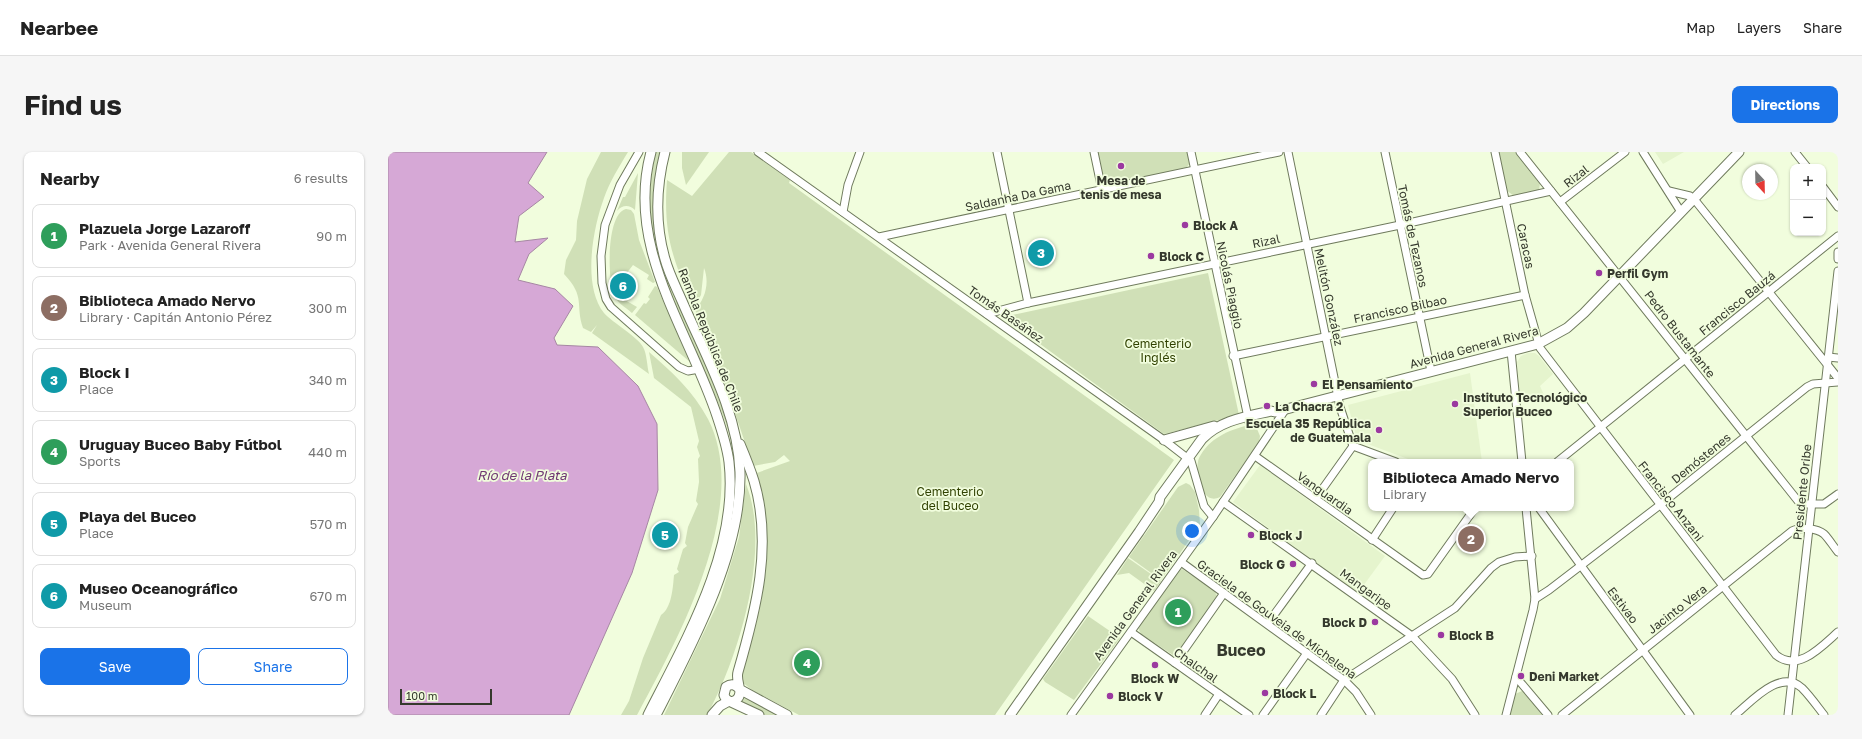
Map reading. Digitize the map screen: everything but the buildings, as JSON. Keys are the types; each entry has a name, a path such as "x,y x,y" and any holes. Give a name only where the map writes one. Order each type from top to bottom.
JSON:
{"main road":[{"name":"Rambla República de Chile","path":"648,715 683,645 701,605 716,565 726,523 729,493 729,462 725,443 707,388 660,280 650,247 645,220 644,189 651,152"},
{"name":"Rambla República de Chile","path":"656,715 696,634 720,576 734,526 740,480 739,461 733,428 718,385 665,259 660,236 658,204 659,184 665,152"},
{"name":"Avenida General Rivera","path":"1010,715 1160,502 1165,500 1202,439 1218,425 1271,416 1275,412 1338,395 1538,344 1554,336 1573,323 1739,152"},
{"path":"707,388 720,407 732,453 748,472 754,491 758,514 759,546 755,585 746,632 737,662 725,689 724,697 759,715"},
{"name":"Avenida General Rivera","path":"1189,460 1213,436 1228,427 1248,419"},
{"path":"1164,440 1218,425"},
{"path":"712,715 720,706 739,698 740,692 737,678 745,652 759,586 762,559 763,531 754,481 733,428"},
{"path":"725,689 730,685 739,688 787,715"}],"street":[{"name":"Rambla República de Chile","path":"639,152 620,185 605,225 601,256 605,293 611,307 679,368 688,371 699,369"},
{"name":"Tomás Basáñez","path":"758,152 1164,440 1189,460"},
{"path":"843,212 848,186 860,152"},
{"path":"997,152 1028,303"},
{"path":"1094,152 1102,190"},
{"name":"Nicolás Piaggio","path":"1191,152 1233,356 1248,419"},
{"name":"Saldanha Da Gama","path":"879,237 1279,152"},
{"name":"Melitón González","path":"1288,152 1340,408 1353,446"},
{"name":"Tomás de Tezanos","path":"1385,152 1431,371"},
{"name":"Caracas","path":"1495,152 1525,295 1538,344"},
{"name":"Pedro Bustamante","path":"1520,152 1798,501 1811,504"},
{"name":"Rizal","path":"1560,202 1625,152"},
{"path":"1643,152 1681,212"},
{"path":"1795,152 1805,164"},
{"name":"Rizal","path":"987,314 1028,303 1307,243 1400,225 1551,191"},
{"path":"1669,191 1690,196 1694,199 1768,293 1838,378"},
{"path":"1826,192 1838,207"},
{"name":"Francisco Bauzá","path":"1561,459 1838,236"},
{"path":"1838,252 1838,259"},
{"name":"Presidente Oribe","path":"1788,715 1838,271"},
{"name":"Francisco Bilbao","path":"1233,356 1525,295"},
{"name":"Francisco Anzani","path":"1538,344 1600,428 1776,655 1782,658 1794,660"},
{"path":"1511,351 1522,459"},
{"path":"1828,357 1838,358"},
{"name":"Demóstenes","path":"1535,598 1550,590 1660,505 1810,385 1838,382"},
{"name":"Avenida General Rivera","path":"1071,715 1213,517 1285,410"},
{"path":"1316,498 1353,446 1388,459"},
{"name":"Vanguardia","path":"1255,456 1423,575 1428,574 1473,511"},
{"path":"1189,460 1204,506 1213,517"},
{"path":"1811,504 1824,504 1838,494"},
{"name":"Mangaripe","path":"1223,502 1312,563 1412,636 1452,679 1475,715"},
{"path":"1372,540 1392,511"},
{"path":"1506,715 1535,598 1526,511"},
{"name":"Estivao","path":"1541,511 1690,715"},
{"path":"1809,530 1824,534 1838,552"},
{"name":"Jacinto Vera","path":"1562,715 1792,531 1809,530"},
{"path":"1321,715 1344,680 1455,608 1495,565 1510,558 1532,556"},
{"name":"Graciela de Gouveia de Michelena","path":"1180,562 1268,623 1344,680 1356,692 1371,715"},
{"path":"1268,623 1312,563"},
{"path":"1175,663 1224,593"},
{"name":"Chalchal","path":"1131,632 1249,715"},
{"path":"1794,660 1806,658 1838,632"},
{"path":"1263,715 1307,653"},
{"path":"1516,677 1548,715"},
{"path":"1735,715 1780,682 1791,683 1802,688 1824,715"},
{"path":"1205,715 1219,694"}],"shaded area":[{"path":"1655,152 1684,152 1663,164"},
{"path":"1528,353 1535,353 1539,356 1553,374 1540,386 1544,395 1520,397 1517,362 1521,356"},
{"path":"1470,373 1482,459 1408,459 1357,440 1348,405"},
{"path":"1260,465 1385,556 1358,593 1233,502"}],"green space":[{"path":"601,152 628,152 606,192 596,225 593,240 591,272 593,287 597,301 604,313 636,339 643,347 649,374 592,333 597,325 591,332 583,328 578,295 571,282 564,274 566,260 576,240 577,221 587,179"},
{"path":"655,152 660,152 654,187 654,219 659,248 667,276 704,360 728,423 732,443 720,407 673,301 660,265 651,228 649,190"},
{"path":"682,152 709,152 686,185 682,168"},
{"name":"Cementerio del Buceo","path":"729,152 751,152 790,180 789,183 1174,460 995,715 799,715 752,690 742,682 741,674 752,640 761,604 766,567 767,549 765,524 763,509 754,474 790,461 784,455 775,462 753,466 723,378 695,310 699,306 706,290 707,279 704,268 701,295 694,307 675,260 666,215 667,180 692,196"},
{"path":"1098,152 1188,152 1190,163 1186,168 1111,184 1107,182 1103,175"},
{"path":"1499,152 1515,152 1540,183 1539,190 1514,196 1506,190"},
{"path":"638,173 635,210 626,206 621,207 617,211 623,197 625,197"},
{"path":"626,209 631,210 634,214 639,240 655,282 653,283 647,279 649,275 633,265 626,274 624,274 613,290 618,296 637,307 632,313 614,296 610,274 610,247 612,234 619,213"},
{"name":"Cementerio Inglés","path":"1208,273 1239,415 1164,434 1003,317"},
{"path":"655,286 657,287 690,362 635,315 644,303 646,304 650,299 648,297"},
{"path":"649,352 689,391 708,419 719,453 721,491 716,530 704,571 689,611 672,649 637,715 621,715 629,701 643,658 661,615 665,612 670,602 674,575 679,572 677,569 683,549 687,546 685,543 688,527 698,504 696,501 699,482 698,459 700,456 697,447 699,441 691,407 654,378"},
{"path":"1249,425 1257,429 1260,436 1259,442 1220,497 1213,499 1208,497 1200,486 1198,478 1199,458 1208,445 1220,436 1234,429"},
{"path":"1186,483 1190,485 1195,492 1199,510 1200,525 1161,580 1129,557 1178,487"},
{"path":"746,484 753,510 755,539 754,570 740,633 730,663 719,691 707,715 664,715 720,599 739,537"},
{"path":"1128,558 1161,581 1154,591 1129,573 1117,575"},
{"path":"1182,569 1214,590 1217,596 1179,652 1173,655 1141,634 1138,628 1177,571"},
{"path":"1088,616 1120,638 1074,700 1045,682 1043,679"},
{"path":"1522,691 1527,694 1542,715 1509,715 1515,694"},
{"path":"742,695 782,715 765,715 738,702"}],"water":[{"name":"Río de la Plata","path":"388,152 547,152 528,183 544,197 519,216 515,242 548,238 529,254 518,280 555,289 573,306 554,338 557,345 598,347 638,386 657,424 658,490 632,573 569,715 388,715"}],"place":[{"name":"Mesa de tenis de mesa","path":"1121,166"},
{"name":"Block A","path":"1185,225"},
{"name":"Block I","path":"1041,253"},
{"name":"Block C","path":"1151,256"},
{"name":"Perfil Gym","path":"1599,273"},
{"name":"Museo Oceanográfico","path":"623,286"},
{"name":"El Pensamiento","path":"1314,384"},
{"name":"Instituto Tecnológico Superior Buceo","path":"1455,404"},
{"name":"La Chacra 2","path":"1267,406"},
{"name":"Escuela 35 República de Guatemala","path":"1379,430"},
{"name":"Playa del Buceo","path":"665,535"},
{"name":"Block J","path":"1251,535"},
{"name":"Biblioteca Amado Nervo","path":"1471,539"},
{"name":"Block G","path":"1293,564"},
{"name":"Plazuela Jorge Lazaroff","path":"1178,612"},
{"name":"Block D","path":"1375,622"},
{"name":"Block B","path":"1441,635"},
{"name":"Uruguay Buceo Baby Fútbol","path":"807,663"},
{"name":"Block W","path":"1155,665"},
{"name":"Deni Market","path":"1521,676"},
{"name":"Block L","path":"1265,693"},
{"name":"Block V","path":"1110,696"}],"district":[{"name":"Buceo","path":"1241,650"}]}
